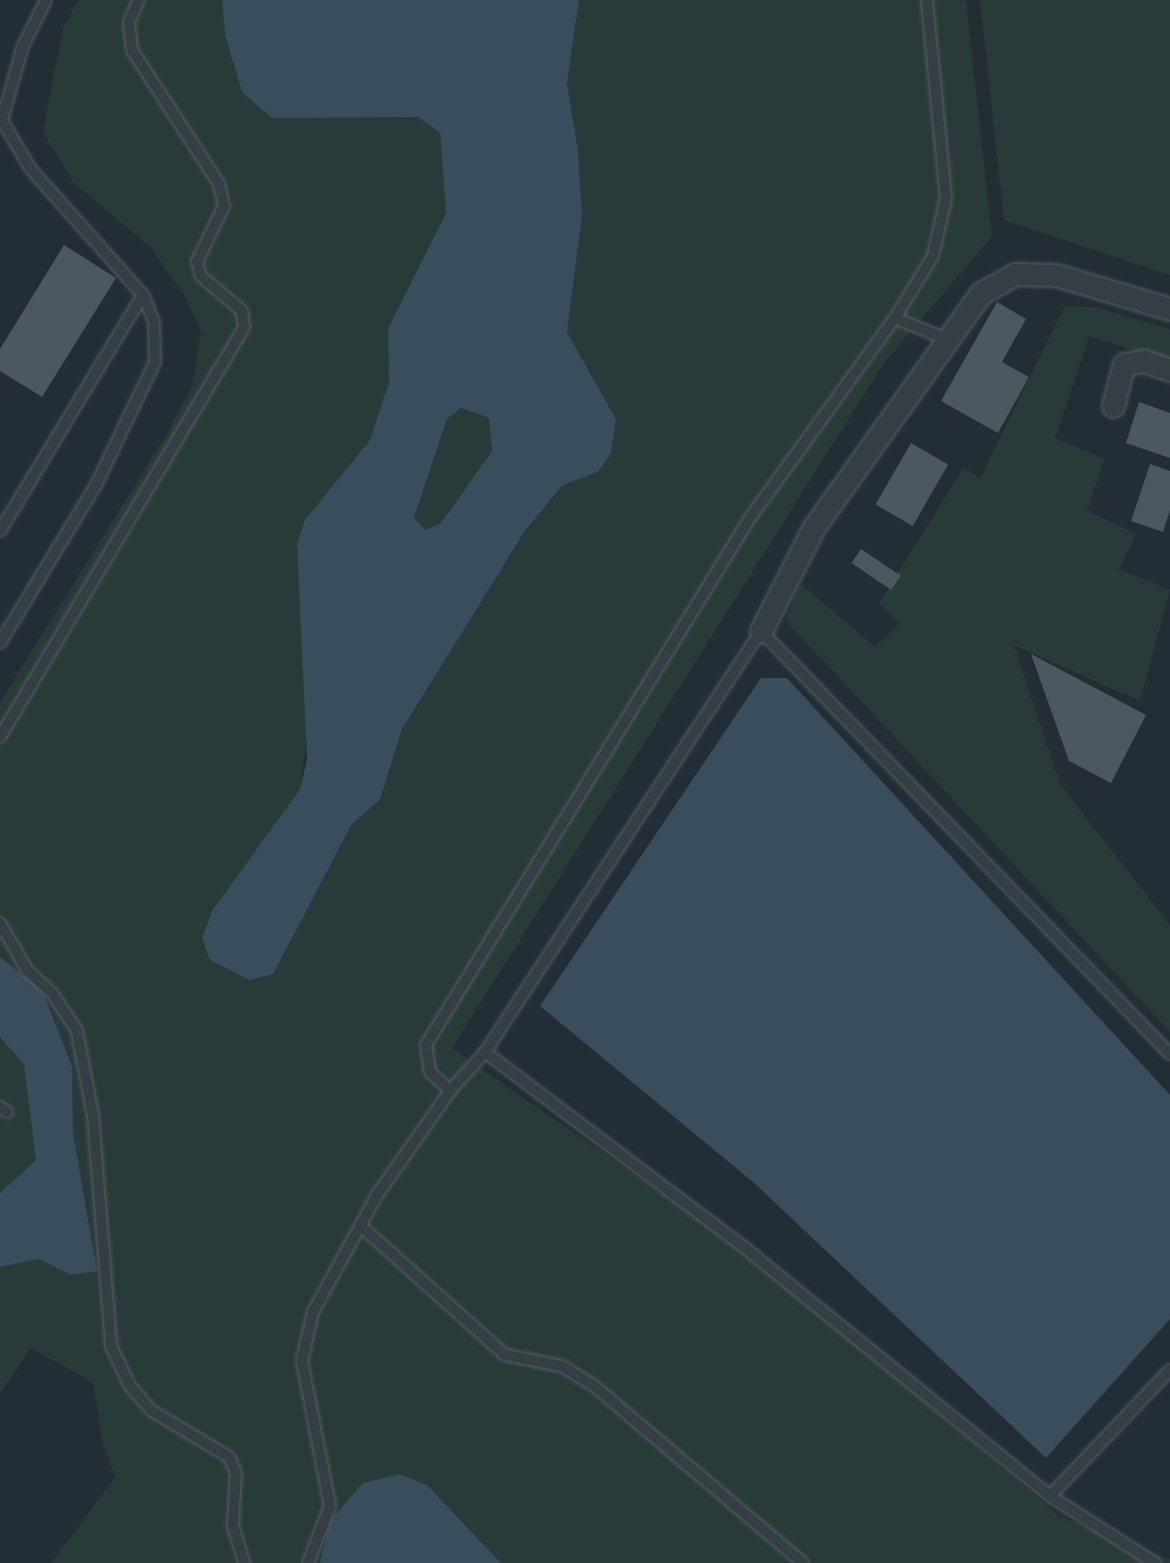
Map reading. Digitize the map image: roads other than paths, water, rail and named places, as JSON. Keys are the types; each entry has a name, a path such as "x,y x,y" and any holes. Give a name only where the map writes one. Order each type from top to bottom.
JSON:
{"street":[{"path":"761,631 814,527 981,293 1016,274 1056,275 1170,309"},
{"path":"1113,406 1124,364 1144,361 1170,370"}],"lane":[{"path":"0,643 96,485 155,362 155,322 143,295 30,167 2,120 23,46 46,0"},
{"path":"0,737 244,327 242,311 201,276 197,262 224,206 219,184 132,50 129,22 139,0"},
{"path":"450,1091 430,1072 426,1045 750,518 895,318 933,256 946,198 927,0"},
{"path":"0,531 143,295"},
{"path":"895,318 948,340"},
{"path":"308,1563 330,1506 302,1360 313,1312 360,1225 450,1091 485,1052 761,631 1170,1054"},
{"path":"0,923 27,970 52,993 77,1031 93,1115 111,1346 130,1386 152,1410 229,1457 236,1473 233,1526 244,1563"},
{"path":"485,1052 744,1248 1050,1496 1155,1563"},
{"path":"360,1225 505,1355 562,1366 593,1385 803,1563"},
{"path":"1050,1496 1170,1370"}],"water":[{"path":"222,0 579,0 567,83 578,150 582,216 567,332 616,419 611,453 599,471 562,486 525,531 402,729 380,800 352,824 273,974 249,980 210,960 202,938 212,911 300,789 307,759 297,544 305,520 370,440 389,382 388,328 446,213 440,133 418,117 272,118 242,92 225,35","holes":["461,408 489,418 492,451 441,523 426,530 414,518 447,419"]},
{"path":"761,678 787,678 1170,1095 1170,1319 1046,1458 753,1182 540,1006"},
{"path":"0,957 42,990 72,1066 73,1134 97,1271 71,1275 38,1259 0,1267 0,1193 36,1160 24,1064 0,1037"},
{"path":"400,1474 427,1485 501,1563 320,1563 330,1521 363,1483"}]}
